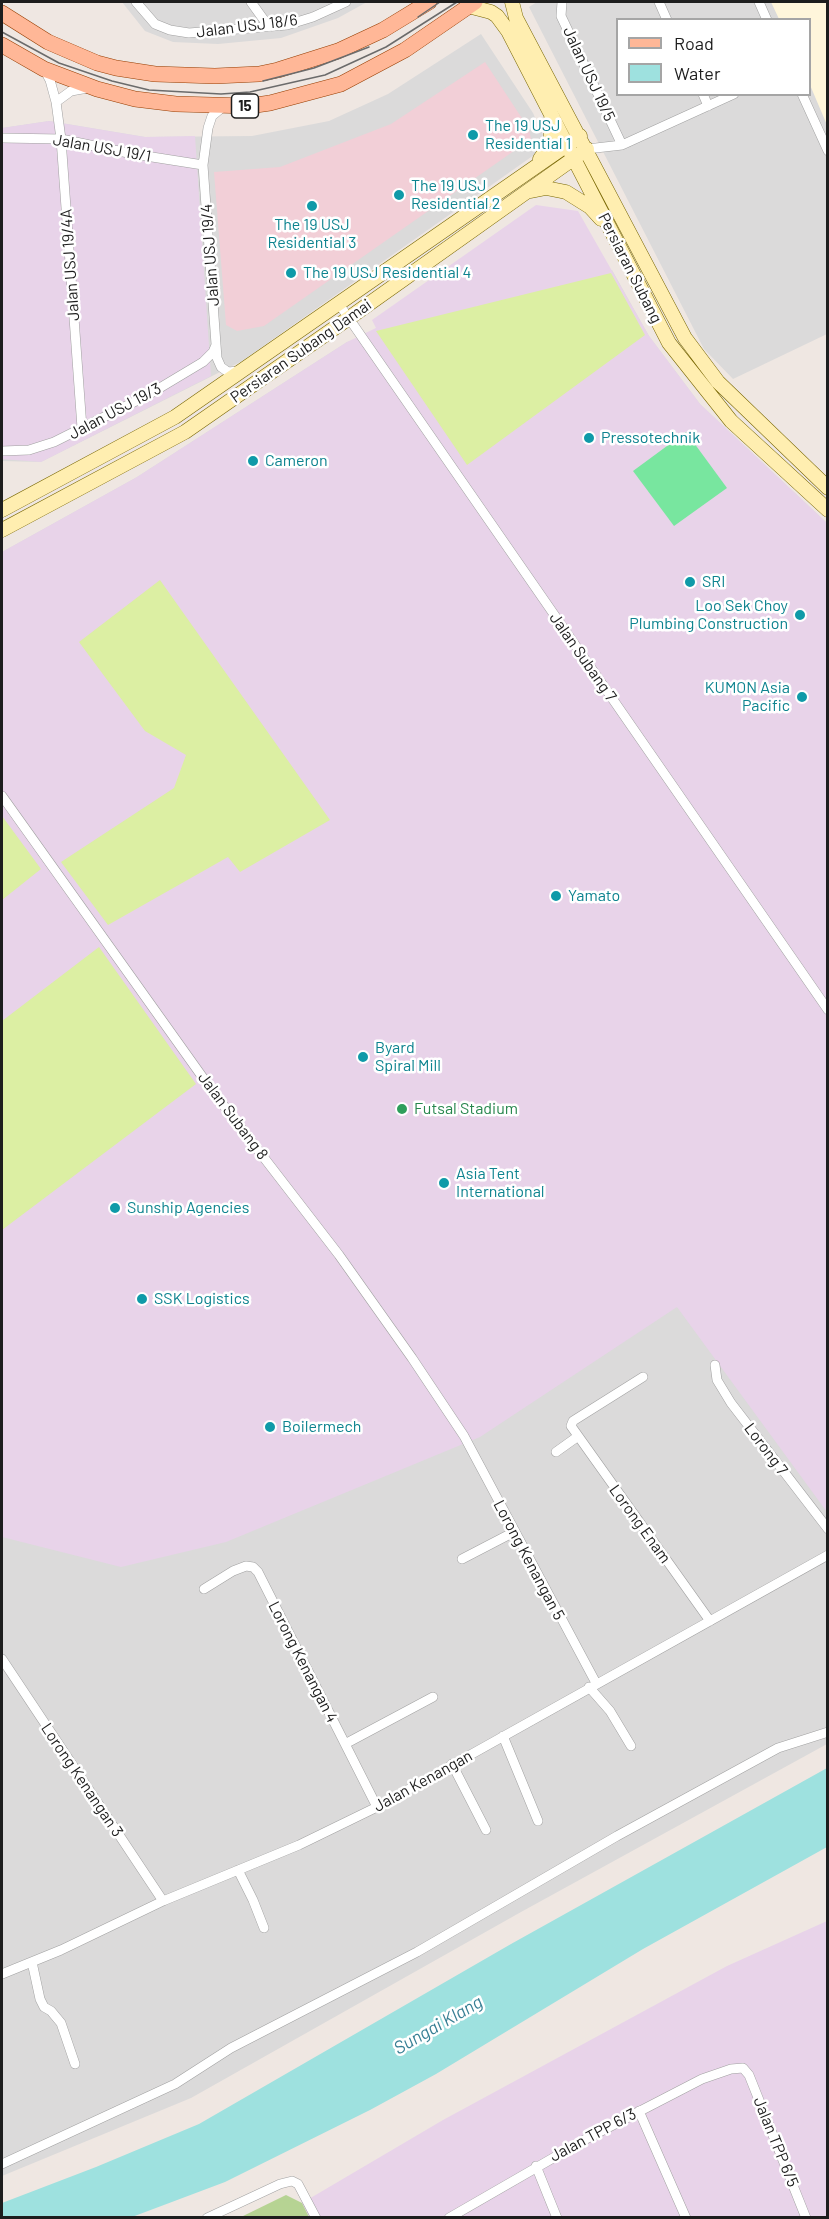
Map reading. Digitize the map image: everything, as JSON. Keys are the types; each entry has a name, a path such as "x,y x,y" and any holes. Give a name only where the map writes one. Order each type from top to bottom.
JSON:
{"main road":[{"name":"15","path":"2,14 48,42 97,63 155,74 215,76 260,74 338,51 383,30 429,2"},
{"name":"15","path":"2,45 44,69 97,89 135,99 224,106 270,103 340,84 405,50 471,4"}],"street":[{"name":"Jalan USJ 18/6","path":"136,2 148,18 162,28 189,33 287,25 313,17 346,2"},
{"path":"251,2 269,27"},
{"name":"Persiaran Subang","path":"512,2 516,18 685,338 718,382 828,488"},
{"name":"Jalan USJ 19/5","path":"562,2 561,16 622,145"},
{"path":"659,2 666,18"},
{"path":"759,2 766,18"},
{"name":"Persiaran Subang","path":"471,4 497,16 508,31 669,343 730,421 828,510"},
{"name":"Jalan USJ 19/4A","path":"44,69 50,80 56,102 61,139 82,428"},
{"path":"56,102 70,91 83,88 97,89"},
{"path":"704,96 708,106"},
{"path":"587,149 622,145 730,96"},
{"path":"803,96 828,151"},
{"name":"Jalan USJ 19/4","path":"224,106 213,116 208,128 203,165 217,358 220,367 228,372 233,373 246,368"},
{"path":"529,171 551,143 552,125 549,108"},
{"name":"Persiaran Subang Damai","path":"2,510 175,417 580,136"},
{"name":"Jalan USJ 19/1","path":"2,138 61,139 203,165"},
{"name":"Persiaran Subang Damai","path":"2,530 184,432 587,149"},
{"path":"527,191 546,188 566,192 590,207 609,226"},
{"name":"Jalan Subang 7","path":"339,303 828,1010"},
{"name":"Jalan USJ 19/3","path":"2,451 29,450 54,442 148,395 203,362 213,352 216,345"},
{"path":"748,438 760,424"},
{"name":"Jalan Subang 8","path":"2,796 211,1089 353,1274 464,1436"},
{"name":"Lorong 7","path":"715,1365 717,1380 731,1403 828,1529"},
{"name":"Lorong Enam","path":"643,1377 573,1421 571,1426 710,1621"},
{"name":"Lorong Kenangan 5","path":"464,1436 592,1685 631,1746"},
{"path":"556,1452 577,1437"},
{"path":"462,1559 514,1532"},
{"name":"Jalan Kenangan","path":"2,1974 163,1901 300,1845 377,1807 828,1555"},
{"name":"Lorong Kenangan 4","path":"204,1589 233,1571 246,1566 253,1567 258,1572 377,1807"},
{"name":"Lorong Kenangan 3","path":"2,1659 163,1901"},
{"path":"345,1744 433,1697"},
{"path":"2,2164 175,2084 231,2048 388,1967 617,1836 778,1748 828,1732"},
{"path":"503,1736 538,1821"},
{"path":"452,1764 486,1830"},
{"path":"238,1870 264,1928"},
{"path":"32,1962 40,1999 44,2007 51,2011 61,2023 75,2064"},
{"name":"Jalan TPP 6/3","path":"449,2217 536,2166 639,2111 717,2073 743,2068"},
{"name":"Jalan TPP 6/5","path":"743,2068 749,2075 806,2217"},
{"path":"639,2111 686,2217"},
{"path":"536,2166 557,2217"},
{"path":"207,2217 280,2184 292,2181 298,2184 316,2217"}],"shaded area":[{"path":"122,2 367,2 338,18 281,38 218,44 173,42 145,31"},
{"path":"537,2 827,2 827,334 733,379 704,349 529,7"},
{"path":"771,2 827,2 827,125 811,87 811,18 779,18"},
{"path":"481,34 533,113 543,135 534,155 242,361 41,462 2,461 2,128 49,121 145,137 252,136 329,121 388,94"},
{"path":"485,62 529,129 531,139 264,326 237,331 226,325 214,172 280,167 391,124"},
{"path":"49,121 145,137 195,136 211,376 41,462 2,459 2,128"},
{"path":"536,205 578,211 649,336 700,404 827,523 827,1512 677,1307 480,1437 226,1542 121,1567 2,1537 2,552 137,477 347,342 376,328 372,320"},
{"path":"612,270 649,336 700,404 827,523 827,1744 521,1912 191,2098 2,2176 2,552 137,477 347,342"},
{"path":"827,1921 827,2217 309,2218 302,2203 443,2120 727,1966"}],"green space":[{"path":"611,273 645,335 467,465 376,331"},
{"path":"686,432 727,488 674,526 633,471"},
{"path":"160,580 330,820 240,872 228,857 108,925 61,862 174,788 186,755 145,731 79,642"},
{"path":"2,816 41,869 2,900"},
{"path":"99,947 196,1084 2,1230 2,1021"},
{"path":"286,2195 302,2203 309,2217 241,2217"}],"water":[{"name":"Sungai Klang","path":"827,1768 827,1847 643,1949 436,2074 370,2110 225,2182 132,2217 2,2217 2,2203 199,2124 511,1944"}],"tram line":[{"path":"418,17 440,2"},
{"path":"2,32 59,63 112,81 149,90 221,94 250,92 325,75 386,47 457,2"},
{"path":"263,81 314,68 369,47"}],"place":[{"name":"The 19 USJ Residential 1","path":"473,135"},
{"name":"The 19 USJ Residential 2","path":"399,195"},
{"name":"The 19 USJ Residential 3","path":"312,206"},
{"name":"The 19 USJ Residential 4","path":"291,273"},
{"name":"Pressotechnik","path":"589,438"},
{"name":"Cameron","path":"253,461"},
{"name":"SRI","path":"690,582"},
{"name":"Loo Sek Choy Plumbing Construction","path":"800,615"},
{"name":"KUMON Asia Pacific","path":"802,697"},
{"name":"Yamato","path":"556,896"},
{"name":"Byard Spiral Mill","path":"363,1057"},
{"name":"Futsal Stadium","path":"402,1109"},
{"name":"Asia Tent International","path":"444,1183"},
{"name":"Sunship Agencies","path":"115,1208"},
{"name":"SSK Logistics","path":"142,1299"},
{"name":"Boilermech","path":"270,1427"}]}
